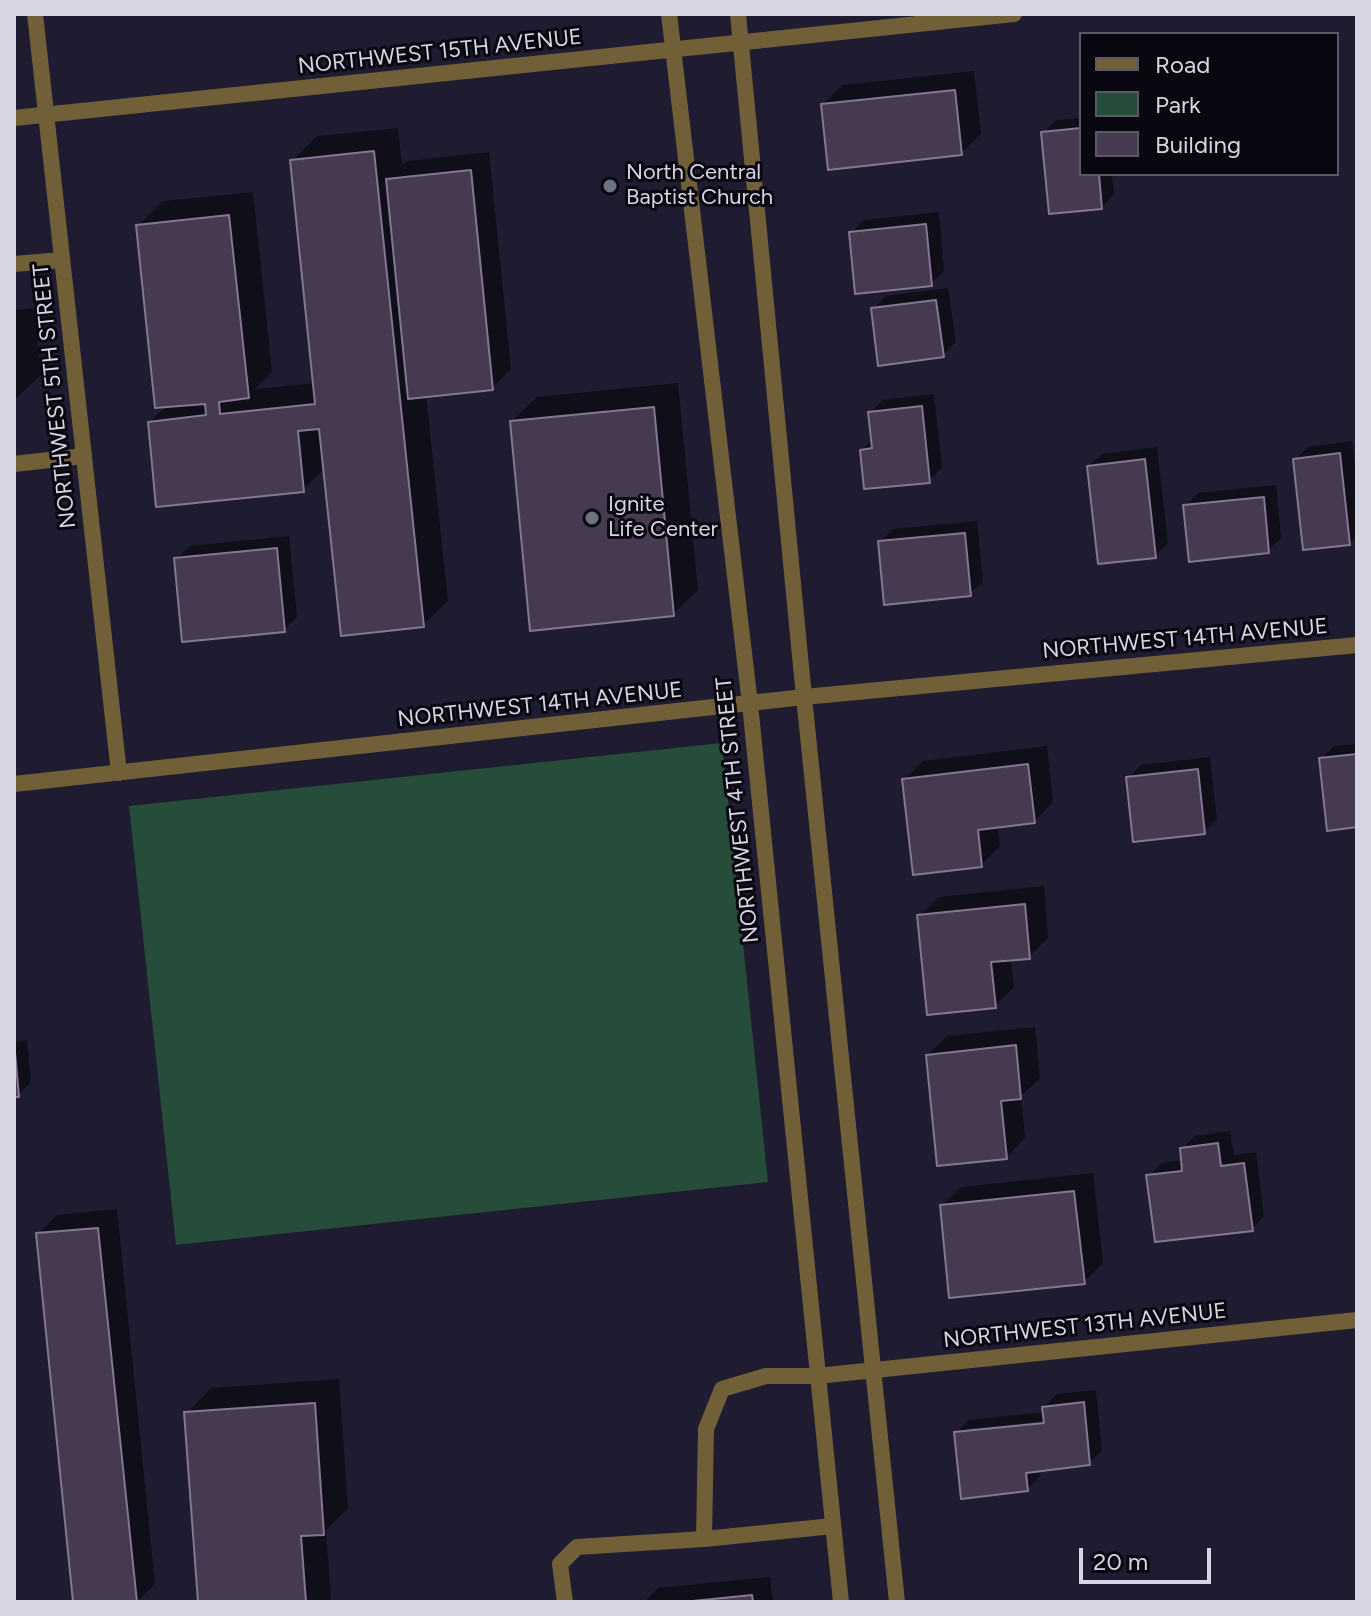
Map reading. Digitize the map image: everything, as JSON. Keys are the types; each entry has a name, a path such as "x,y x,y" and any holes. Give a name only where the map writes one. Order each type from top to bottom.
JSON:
{"street":[{"name":"NORTHWEST 5TH STREET","path":"35,14 119,773"},
{"name":"NORTHWEST 4TH STREET","path":"669,14 750,704 841,1602"},
{"path":"738,14 897,1602"},
{"name":"NORTHWEST 15TH AVENUE","path":"14,118 1014,14"},
{"path":"14,264 62,260"},
{"path":"14,464 84,456"},
{"name":"NORTHWEST 14TH AVENUE","path":"14,784 804,697 1357,645"},
{"name":"NORTHWEST 13TH AVENUE","path":"704,1539 706,1429 722,1389 766,1376 817,1376 1357,1320"},
{"path":"565,1602 560,1564 577,1547 704,1539 833,1526"}],"green space":[{"path":"722,743 768,1182 176,1245 129,806"}],"building":[{"path":"955,90 962,155 828,170 821,104"},
{"path":"1079,128 1079,176 1099,176 1102,209 1049,214 1041,132"},
{"path":"374,151 424,627 341,636 319,429 298,431 304,492 156,507 148,422 206,415 205,404 155,408 136,225 229,215 249,398 219,402 220,414 315,404 290,160"},
{"path":"471,170 493,390 408,399 386,179"},
{"path":"926,224 932,286 855,294 849,232"},
{"path":"936,300 944,357 878,366 871,308"},
{"path":"922,406 930,483 864,489 860,450 872,448 868,412"},
{"name":"Ignite Life Center","path":"654,407 674,616 530,631 510,421"},
{"path":"1340,453 1350,545 1303,550 1293,459"},
{"path":"1145,459 1156,558 1098,564 1087,466"},
{"path":"1264,497 1269,553 1189,562 1183,505"},
{"path":"965,533 971,596 884,605 878,541"},
{"path":"277,548 285,632 182,642 174,558"},
{"path":"1357,754 1357,827 1327,831 1319,758"},
{"path":"1028,764 1035,823 978,830 982,867 913,875 902,779"},
{"path":"1198,769 1205,834 1133,842 1126,777"},
{"path":"1025,904 1030,959 991,962 996,1008 927,1015 917,915"},
{"path":"1016,1045 1021,1099 1001,1101 1007,1159 937,1166 926,1055"},
{"path":"15,1052 19,1097 14,1097"},
{"path":"1218,1143 1221,1166 1244,1163 1253,1231 1155,1242 1146,1175 1182,1171 1180,1148"},
{"path":"1074,1191 1085,1284 949,1298 940,1205"},
{"path":"98,1228 137,1602 73,1602 36,1233"},
{"path":"1084,1402 1090,1465 1026,1473 1028,1491 961,1499 954,1432 1044,1423 1042,1407"},
{"path":"315,1403 324,1535 301,1536 306,1602 198,1602 184,1412"},
{"path":"752,1595 753,1602 683,1602"}],"place":[{"name":"North Central Baptist Church","path":"610,186"},
{"name":"Ignite Life Center","path":"592,518"}]}
